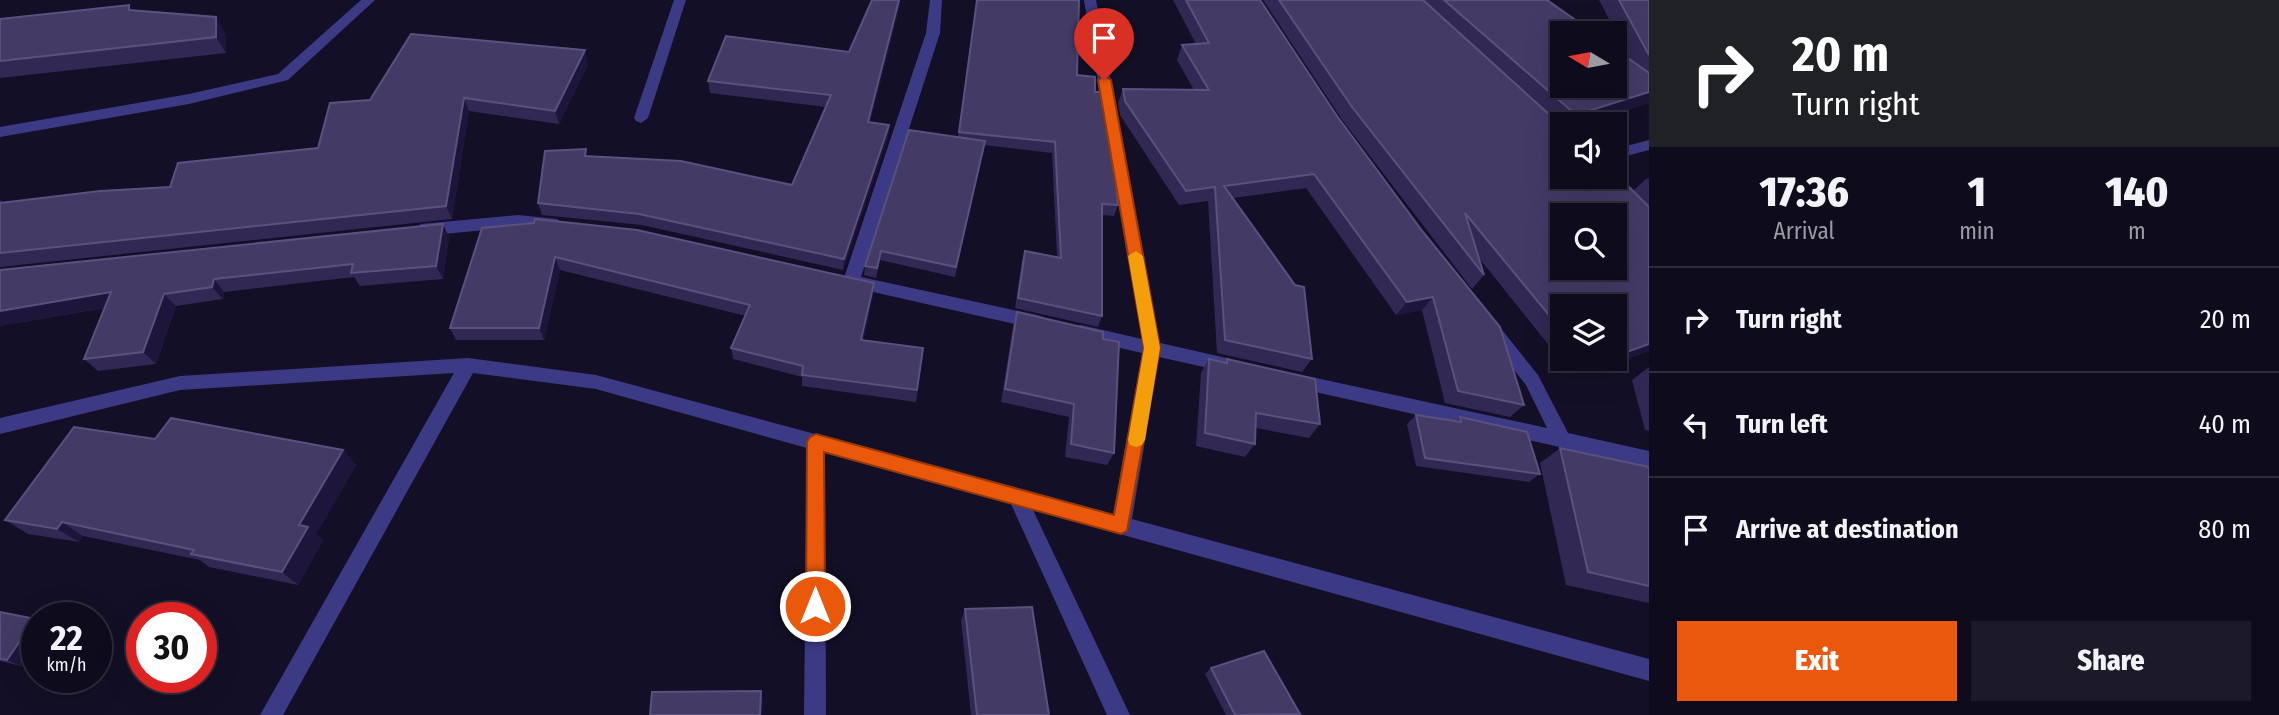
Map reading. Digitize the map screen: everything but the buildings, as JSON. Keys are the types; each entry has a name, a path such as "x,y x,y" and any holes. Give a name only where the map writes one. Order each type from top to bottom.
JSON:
{"street":[{"path":"0,132 189,99 283,76 369,0"},
{"path":"641,118 680,0"},
{"path":"936,0 933,33 844,280 1248,370"},
{"path":"1090,0 1152,348 1121,526"},
{"path":"1627,151 1649,145"},
{"path":"404,232 518,221 573,227"},
{"path":"1481,316 1532,380 1562,440"},
{"path":"0,426 180,383 468,365 596,382 1649,670"},
{"path":"271,715 468,365"},
{"path":"1275,376 1649,460"},
{"path":"815,715 816,442"},
{"path":"1017,497 1119,715"}],"slow traffic":[{"path":"1136,256 1152,348 1136,440"}],"route":[{"path":"815,606 816,442 1121,526 1152,348 1104,80"}]}
